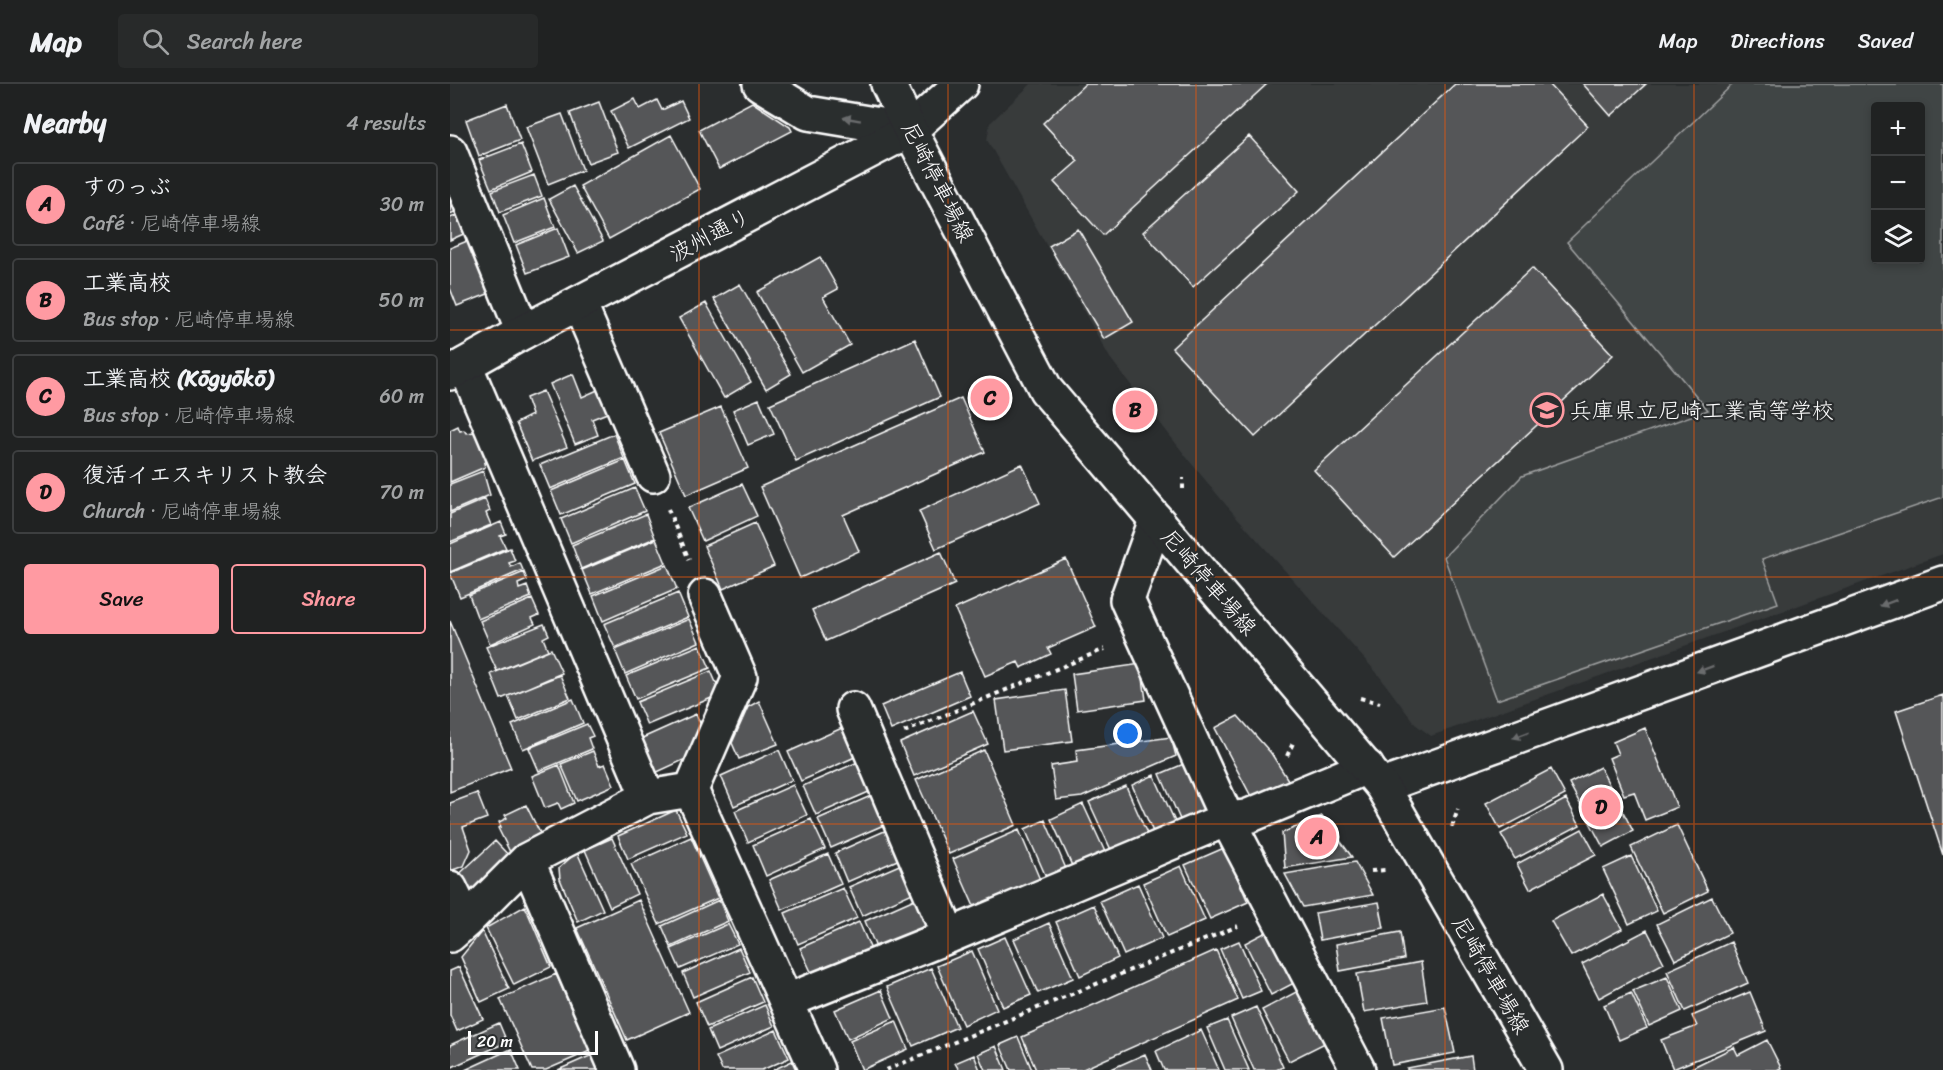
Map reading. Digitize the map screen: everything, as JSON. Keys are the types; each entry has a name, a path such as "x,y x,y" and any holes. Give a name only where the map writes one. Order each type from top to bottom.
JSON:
{"street":[{"path":"759,84 808,113 910,130"},
{"name":"尼崎停車場線","path":"888,84 1046,390 1374,776 1546,1070"},
{"name":"波州通り","path":"457,369 523,332 910,130 961,84"},
{"path":"450,152 523,332"},
{"path":"579,303 653,476"},
{"path":"457,369 648,797"},
{"path":"1156,520 1127,600 1227,819 1275,911 1349,1067"},
{"path":"787,1001 949,936 1227,819 1246,817 1374,776 1943,583"},
{"path":"705,596 740,677 691,790 817,1070"},
{"path":"853,709 949,936"},
{"path":"458,928 527,860 648,797 691,790"},
{"path":"527,860 617,1070"},
{"path":"450,888 458,928"}],"path":[{"path":"653,476 705,596"},
{"path":"868,746 1142,634"},
{"path":"1357,698 1380,703"},
{"path":"1286,760 1294,741"},
{"path":"1449,834 1458,809"},
{"path":"1371,871 1390,870"},
{"path":"886,1070 1275,911"}],"shaded area":[{"name":"兵庫県立尼崎工業高等学校","path":"1031,84 1943,84 1943,554 1431,736 1415,724 1377,673 1226,505 1110,358 987,140 990,123"},
{"path":"1733,84 1943,84 1943,497 1762,559 1778,603 1497,700 1444,557 1522,476 1708,410 1567,242"}],"building":[{"path":"1085,84 1267,84 1103,235 1054,182 1078,161 1043,123"},
{"path":"1455,84 1549,84 1588,126 1255,437 1172,348"},
{"path":"1583,84 1646,84 1611,116"},
{"path":"635,99 640,109 657,100 662,110 681,101 689,118 629,148 611,111"},
{"path":"599,102 618,152 588,163 570,113"},
{"path":"752,102 790,127 792,131 719,169 699,130"},
{"path":"507,104 520,140 479,156 466,120"},
{"path":"562,114 583,170 548,184 526,127"},
{"path":"671,135 700,189 609,239 580,186"},
{"path":"1249,136 1299,191 1193,287 1143,232"},
{"path":"521,144 532,172 491,189 479,160"},
{"path":"534,175 542,196 500,212 492,191"},
{"path":"573,186 603,241 578,253 549,199"},
{"path":"450,193 459,210 450,214"},
{"path":"544,198 555,227 514,243 503,215"},
{"path":"461,214 468,232 450,240 450,218"},
{"path":"558,228 569,257 527,273 516,245"},
{"path":"1078,229 1133,322 1104,339 1049,246"},
{"path":"472,239 493,292 457,306 450,288 450,248"},
{"path":"820,257 838,289 823,297 850,345 802,372 757,292"},
{"path":"1532,268 1613,355 1394,557 1314,470"},
{"path":"740,284 791,374 766,389 714,299"},
{"path":"706,303 751,382 724,398 679,318"},
{"path":"915,339 940,397 796,461 770,404"},
{"path":"573,374 582,397 602,388 612,411 592,419 598,435 575,444 550,384"},
{"path":"543,391 567,447 532,461 516,423 532,415 526,398"},
{"path":"961,398 985,452 843,515 859,551 800,578 760,487"},
{"path":"759,399 774,434 748,445 733,410"},
{"path":"721,407 748,468 686,495 659,433"},
{"path":"458,426 460,431 475,432 487,461 484,463 485,467 450,482 450,430"},
{"path":"614,434 624,458 550,489 540,465"},
{"path":"625,460 635,484 561,515 551,491"},
{"path":"1022,464 1040,503 936,549 919,511"},
{"path":"483,471 490,495 450,512 450,484"},
{"path":"742,484 757,516 703,541 688,508"},
{"path":"635,488 645,511 571,543 561,519"},
{"path":"485,499 490,511 486,513 491,525 450,542 450,514"},
{"path":"646,514 655,538 581,569 572,545"},
{"path":"501,522 506,534 500,536 506,548 450,572 450,544"},
{"path":"755,523 774,566 723,589 704,546"},
{"path":"656,539 666,563 592,594 582,570"},
{"path":"510,548 515,561 509,563 511,567 520,563 523,570 460,597 450,573"},
{"path":"941,552 955,584 826,641 812,610"},
{"path":"1066,559 1096,627 1048,648 1051,654 1021,668 1018,662 985,676 955,609"},
{"path":"667,565 677,589 603,621 593,596"},
{"path":"524,572 527,580 518,584 519,589 527,586 531,597 478,619 469,595"},
{"path":"678,593 688,617 615,648 604,624"},
{"path":"532,599 539,615 532,618 535,624 490,644 480,621"},
{"path":"689,619 699,642 625,674 615,650"},
{"path":"450,621 511,768 450,792"},
{"path":"544,624 549,635 543,638 548,650 497,671 486,647"},
{"path":"700,645 710,668 636,699 626,676"},
{"path":"551,649 562,673 501,699 491,674"},
{"path":"1141,664 1146,700 1077,710 1072,674"},
{"path":"711,671 721,694 647,725 637,702"},
{"path":"960,672 970,696 891,730 881,706"},
{"path":"560,675 570,698 518,720 508,696"},
{"path":"1065,690 1072,741 1003,750 996,700"},
{"path":"1943,695 1943,855 1896,711"},
{"path":"573,699 583,723 523,749 512,725"},
{"path":"759,701 778,744 739,759 732,743 748,707"},
{"path":"973,711 988,744 914,776 900,743"},
{"path":"696,714 703,730 690,757 653,774 638,740"},
{"path":"1238,716 1271,753 1290,783 1253,800 1215,728"},
{"path":"587,724 593,736 588,738 592,749 539,771 529,748"},
{"path":"842,728 855,757 801,781 788,752"},
{"path":"1645,728 1677,807 1645,820 1634,792 1624,795 1609,758 1618,754 1613,742"},
{"path":"1171,737 1176,756 1082,797 1056,800 1051,766 1077,762 1076,750"},
{"path":"779,750 792,780 734,806 721,776"},
{"path":"984,750 1016,825 949,854 916,780"},
{"path":"593,751 599,766 605,764 614,785 577,801 561,764"},
{"path":"858,762 871,791 816,815 803,786"},
{"path":"1186,763 1208,812 1182,824 1160,774"},
{"path":"559,765 574,803 561,809 558,803 545,808 532,776"},
{"path":"1600,767 1633,831 1603,847 1569,783"},
{"path":"1551,769 1565,795 1500,829 1486,803"},
{"path":"1154,775 1176,824 1154,834 1132,785"},
{"path":"793,785 807,815 748,842 735,811"},
{"path":"1126,786 1148,836 1112,852 1089,802"},
{"path":"477,793 487,818 463,827 471,850 464,866 450,871 450,803"},
{"path":"873,795 886,824 831,848 818,819"},
{"path":"1566,799 1580,825 1515,859 1501,834"},
{"path":"1083,804 1106,854 1073,868 1051,819"},
{"path":"526,805 543,839 511,854 498,828 501,827 499,822 507,818 505,815"},
{"path":"676,810 687,833 628,859 618,836"},
{"path":"1322,816 1352,857 1285,868 1282,833"},
{"path":"811,819 825,849 766,876 753,845"},
{"path":"1045,820 1067,871 1047,879 1025,829"},
{"path":"1677,825 1708,891 1663,913 1631,847"},
{"path":"889,829 902,858 847,882 835,853"},
{"path":"1582,829 1596,855 1530,889 1517,864"},
{"path":"1019,830 1041,882 976,911 953,859"},
{"path":"691,837 718,898 659,924 631,864"},
{"path":"612,838 637,894 610,907 585,850"},
{"path":"495,841 512,859 471,898 454,879"},
{"path":"1224,848 1248,902 1210,919 1185,865"},
{"path":"577,852 603,910 578,922 560,879 559,868"},
{"path":"828,854 841,884 782,910 769,880"},
{"path":"1631,856 1657,911 1629,924 1603,869"},
{"path":"1355,862 1373,895 1303,907 1285,874"},
{"path":"904,863 917,891 862,916 849,887"},
{"path":"1181,866 1205,920 1167,937 1143,883"},
{"path":"1138,884 1162,938 1124,955 1100,901"},
{"path":"843,888 857,918 798,944 785,913"},
{"path":"1603,894 1622,929 1571,956 1551,921"},
{"path":"919,897 932,926 877,950 865,921"},
{"path":"1712,897 1730,933 1675,960 1657,924"},
{"path":"639,900 689,1012 627,1040 577,928"},
{"path":"719,900 728,921 671,947 662,926"},
{"path":"1379,902 1384,928 1320,940 1315,913"},
{"path":"1094,905 1118,958 1080,976 1056,922"},
{"path":"525,906 551,967 514,985 486,928"},
{"path":"859,922 872,952 814,978 800,948"},
{"path":"1049,923 1073,978 1038,993 1014,939"},
{"path":"728,924 738,944 680,969 671,949"},
{"path":"1272,929 1298,981 1271,995 1245,943"},
{"path":"1647,930 1664,963 1599,998 1582,964"},
{"path":"482,931 509,989 481,1002 461,957"},
{"path":"1400,932 1404,959 1340,971 1336,944"},
{"path":"1005,937 1031,995 1003,1007 978,949"},
{"path":"1239,941 1261,991 1242,999 1220,949"},
{"path":"1731,942 1748,983 1685,1011 1667,971"},
{"path":"739,948 750,972 693,997 683,973"},
{"path":"1216,950 1238,1000 1081,1070 1036,1070 1022,1037"},
{"path":"972,951 997,1009 963,1025 937,966"},
{"path":"1421,962 1427,1001 1364,1012 1357,974"},
{"path":"459,967 483,1019 457,1031 450,1015 450,971"},
{"path":"931,968 957,1027 913,1046 887,987"},
{"path":"556,974 590,1051 546,1070 532,1070 500,999"},
{"path":"752,977 763,1002 707,1027 696,1002"},
{"path":"1667,977 1682,1011 1649,1026 1633,991"},
{"path":"881,990 893,1018 848,1039 835,1010"},
{"path":"1300,990 1327,1042 1289,1061 1262,1010"},
{"path":"1750,992 1766,1031 1673,1069 1661,1040 1697,1026 1692,1016"},
{"path":"1631,993 1647,1028 1619,1040 1604,1005"},
{"path":"765,1005 774,1026 717,1051 708,1030"},
{"path":"1256,1007 1283,1067 1276,1070 1254,1070 1231,1018"},
{"path":"1445,1007 1455,1053 1392,1065 1383,1018"},
{"path":"1227,1020 1249,1070 1225,1070 1207,1028"},
{"path":"896,1021 908,1049 862,1070 850,1041"},
{"path":"499,1023 507,1042 450,1068 450,1045"},
{"path":"776,1030 789,1058 762,1070 722,1070 716,1057"},
{"path":"1201,1030 1219,1070 1164,1070 1156,1051"},
{"path":"1018,1037 1032,1070 1011,1070 1000,1045"},
{"path":"1767,1040 1781,1068 1777,1070 1687,1070 1734,1047 1738,1055"},
{"path":"996,1046 1006,1070 985,1070 978,1054"},
{"path":"511,1049 520,1070 465,1070"},
{"path":"1145,1054 1152,1070 1109,1070"},
{"path":"592,1055 599,1070 558,1070"},
{"path":"974,1055 980,1070 959,1070 955,1063"},
{"path":"1471,1056 1473,1070 1407,1070 1407,1068"},
{"path":"792,1061 796,1070 773,1070"}],"place":[{"name":"工業高校 (Kōgyōkō)","path":"990,398"},
{"name":"工業高校","path":"1135,410"},
{"name":"兵庫県立尼崎工業高等学校","path":"1547,410"},
{"name":"復活イエスキリスト教会","path":"1601,807"},
{"name":"すのっぶ","path":"1317,837"}]}
